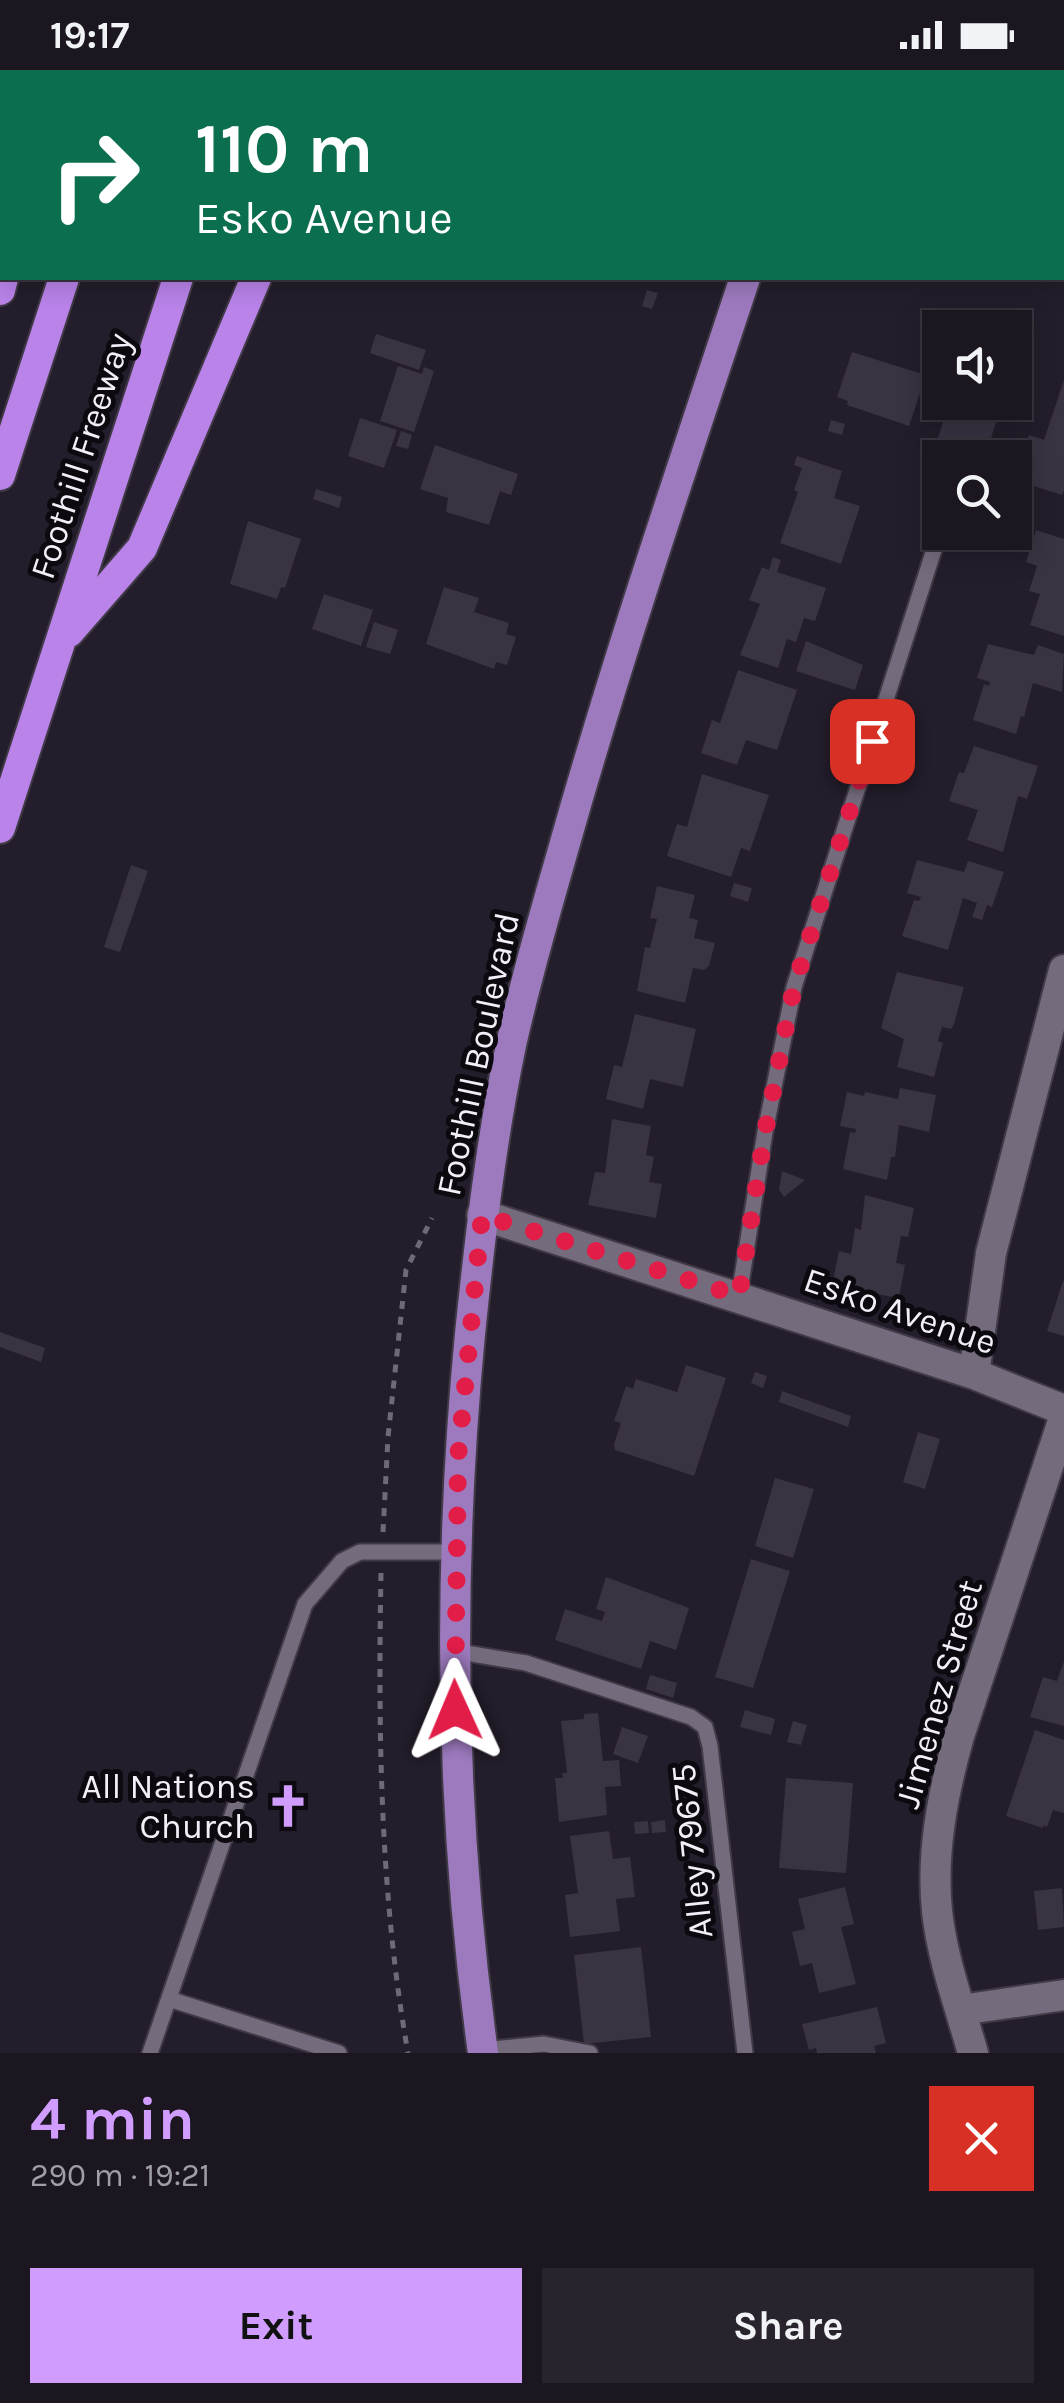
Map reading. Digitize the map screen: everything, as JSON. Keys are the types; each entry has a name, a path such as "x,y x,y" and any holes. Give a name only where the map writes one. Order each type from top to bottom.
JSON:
{"highway":[{"name":"Foothill Freeway","path":"0,475 63,280"},
{"name":"Foothill Freeway","path":"0,828 177,280"},
{"path":"61,642 142,548 255,280"}],"main road":[{"name":"Foothill Boulevard","path":"483,2052 460,1826 454,1651 458,1458 482,1215 528,974 601,717 744,280"}],"street":[{"path":"974,1374 991,1254 1062,982"},
{"name":"Esko Avenue","path":"482,1215 974,1374 1064,1410"},
{"name":"Jimenez Street","path":"973,2053 937,1914 935,1874 945,1788 1064,1418"},
{"path":"960,2010 1064,1995"}],"lane":[{"path":"739,1296 765,1132 794,987 934,550"},
{"path":"150,2053 305,1604 342,1561 360,1552 455,1552"},
{"name":"Alley 79675","path":"454,1651 526,1664 691,1718 705,1728 744,2053"},
{"path":"168,1999 339,2053"},
{"path":"483,2052 544,2044 590,2053"}],"path":[{"path":"408,2053 390,1902 382,1755 382,1550 388,1437 406,1270 432,1218"}],"building":[{"path":"647,290 658,293 652,309 642,306"},
{"path":"376,334 426,350 419,370 370,353"},
{"path":"852,352 922,374 922,387 909,426 847,405 848,401 837,397"},
{"path":"398,366 422,374 424,367 434,371 414,432 380,421"},
{"path":"1064,380 1062,495 1032,485 1032,440 1027,440 1029,435 1044,440"},
{"path":"360,418 397,430 384,468 348,456"},
{"path":"831,420 845,424 842,435 828,431"},
{"path":"944,420 997,420 990,440 937,440"},
{"path":"401,431 412,435 408,449 396,446"},
{"path":"435,445 518,474 511,495 500,491 489,525 446,512 448,498 420,489"},
{"path":"797,456 842,471 834,498 860,506 841,564 780,543 798,492 794,490 802,468 794,465"},
{"path":"316,489 342,497 339,508 313,499"},
{"path":"248,521 301,539 285,588 281,587 277,599 230,584"},
{"path":"1036,530 1064,539 1064,636 1030,625 1040,594 1029,591 1037,566 1026,562"},
{"path":"773,557 781,560 777,572 826,588 815,621 804,618 796,642 787,639 778,668 740,655 760,604 749,600 762,567 769,570"},
{"path":"444,587 479,598 474,612 509,623 506,634 516,637 507,665 496,662 494,669 426,644"},
{"path":"324,594 373,610 361,646 312,629"},
{"path":"374,622 398,630 390,654 366,647"},
{"path":"806,641 863,665 855,690 796,671"},
{"path":"988,644 1034,655 1038,645 1064,654 1062,692 1033,683 1016,734 973,720 984,684 989,686 990,682 977,678"},
{"path":"738,670 797,690 777,750 746,740 737,765 701,753 712,720 720,723"},
{"path":"974,746 1038,766 1027,799 1018,796 1003,852 967,840 978,810 949,801"},
{"path":"702,774 769,795 750,851 741,848 731,877 667,856 677,824 687,827"},
{"path":"917,860 964,872 968,861 1004,872 992,907 987,905 982,920 972,917 977,903 963,898 948,950 902,936 914,900 921,897 907,893"},
{"path":"131,865 148,871 120,952 104,947"},
{"path":"734,883 752,888 748,902 730,896"},
{"path":"657,886 695,895 689,918 698,920 694,938 715,943 709,966 704,970 693,968 685,1003 637,991 645,947 650,948 657,919 650,918"},
{"path":"897,972 964,987 954,1024 951,1029 942,1027 938,1041 943,1043 934,1077 897,1067 904,1039 881,1028"},
{"path":"635,1014 696,1029 683,1087 650,1079 643,1109 606,1099 614,1065 622,1067"},
{"path":"900,1088 936,1095 929,1132 899,1125 887,1180 843,1169 850,1132 855,1133 856,1129 840,1126 847,1092 898,1099"},
{"path":"612,1119 651,1126 646,1155 654,1157 649,1182 662,1184 656,1218 588,1205 595,1172 605,1173"},
{"path":"782,1171 805,1180 784,1197 779,1190"},
{"path":"865,1195 914,1208 908,1237 901,1236 896,1263 905,1265 899,1298 832,1286 839,1251 851,1254 855,1228 861,1230"},
{"path":"1064,1281 1064,1336 1047,1331"},
{"path":"0,1332 45,1348 41,1362 0,1347"},
{"path":"686,1365 726,1378 694,1476 615,1450 614,1444 621,1423 614,1421 626,1386 633,1389 636,1379 677,1392"},
{"path":"755,1372 767,1376 763,1388 751,1383"},
{"path":"782,1391 851,1416 848,1427 779,1402"},
{"path":"918,1432 940,1439 925,1489 903,1482"},
{"path":"775,1478 814,1489 793,1558 755,1546"},
{"path":"751,1559 790,1571 753,1688 715,1677"},
{"path":"606,1577 689,1608 676,1650 650,1641 641,1669 555,1640 565,1609 602,1621 605,1612 596,1609"},
{"path":"1064,1661 1064,1726 1030,1717 1043,1677 1057,1681"},
{"path":"650,1675 677,1683 673,1698 646,1689"},
{"path":"745,1710 775,1719 771,1735 740,1727"},
{"path":"598,1713 603,1761 619,1760 621,1786 605,1787 607,1815 559,1822 555,1778 563,1778 562,1773 567,1773 561,1721"},
{"path":"793,1721 807,1725 801,1745 787,1742"},
{"path":"622,1727 648,1736 638,1763 613,1754"},
{"path":"1035,1730 1064,1740 1064,1813 1053,1810 1047,1827 1043,1828 1006,1816"},
{"path":"786,1778 853,1783 846,1873 779,1868"},
{"path":"697,1803 698,1815 683,1816 681,1804"},
{"path":"665,1820 666,1832 652,1833 651,1822"},
{"path":"648,1821 649,1833 635,1834 634,1822"},
{"path":"609,1831 613,1859 630,1857 635,1897 616,1899 620,1931 570,1937 565,1895 578,1893 570,1836"},
{"path":"845,1887 854,1924 841,1927 856,1984 819,1993 812,1963 800,1966 792,1932 805,1929 798,1899"},
{"path":"1062,1888 1064,1927 1038,1930 1034,1891"},
{"path":"641,1947 651,2037 584,2044 574,1955"},
{"path":"877,2007 886,2043 874,2046 876,2053 809,2050 802,2024"}],"place":[{"name":"All Nations Church","path":"288,1806"}],"route":[{"path":"455,1710 458,1458 482,1215 739,1296 765,1132 794,987 872,741"}]}
